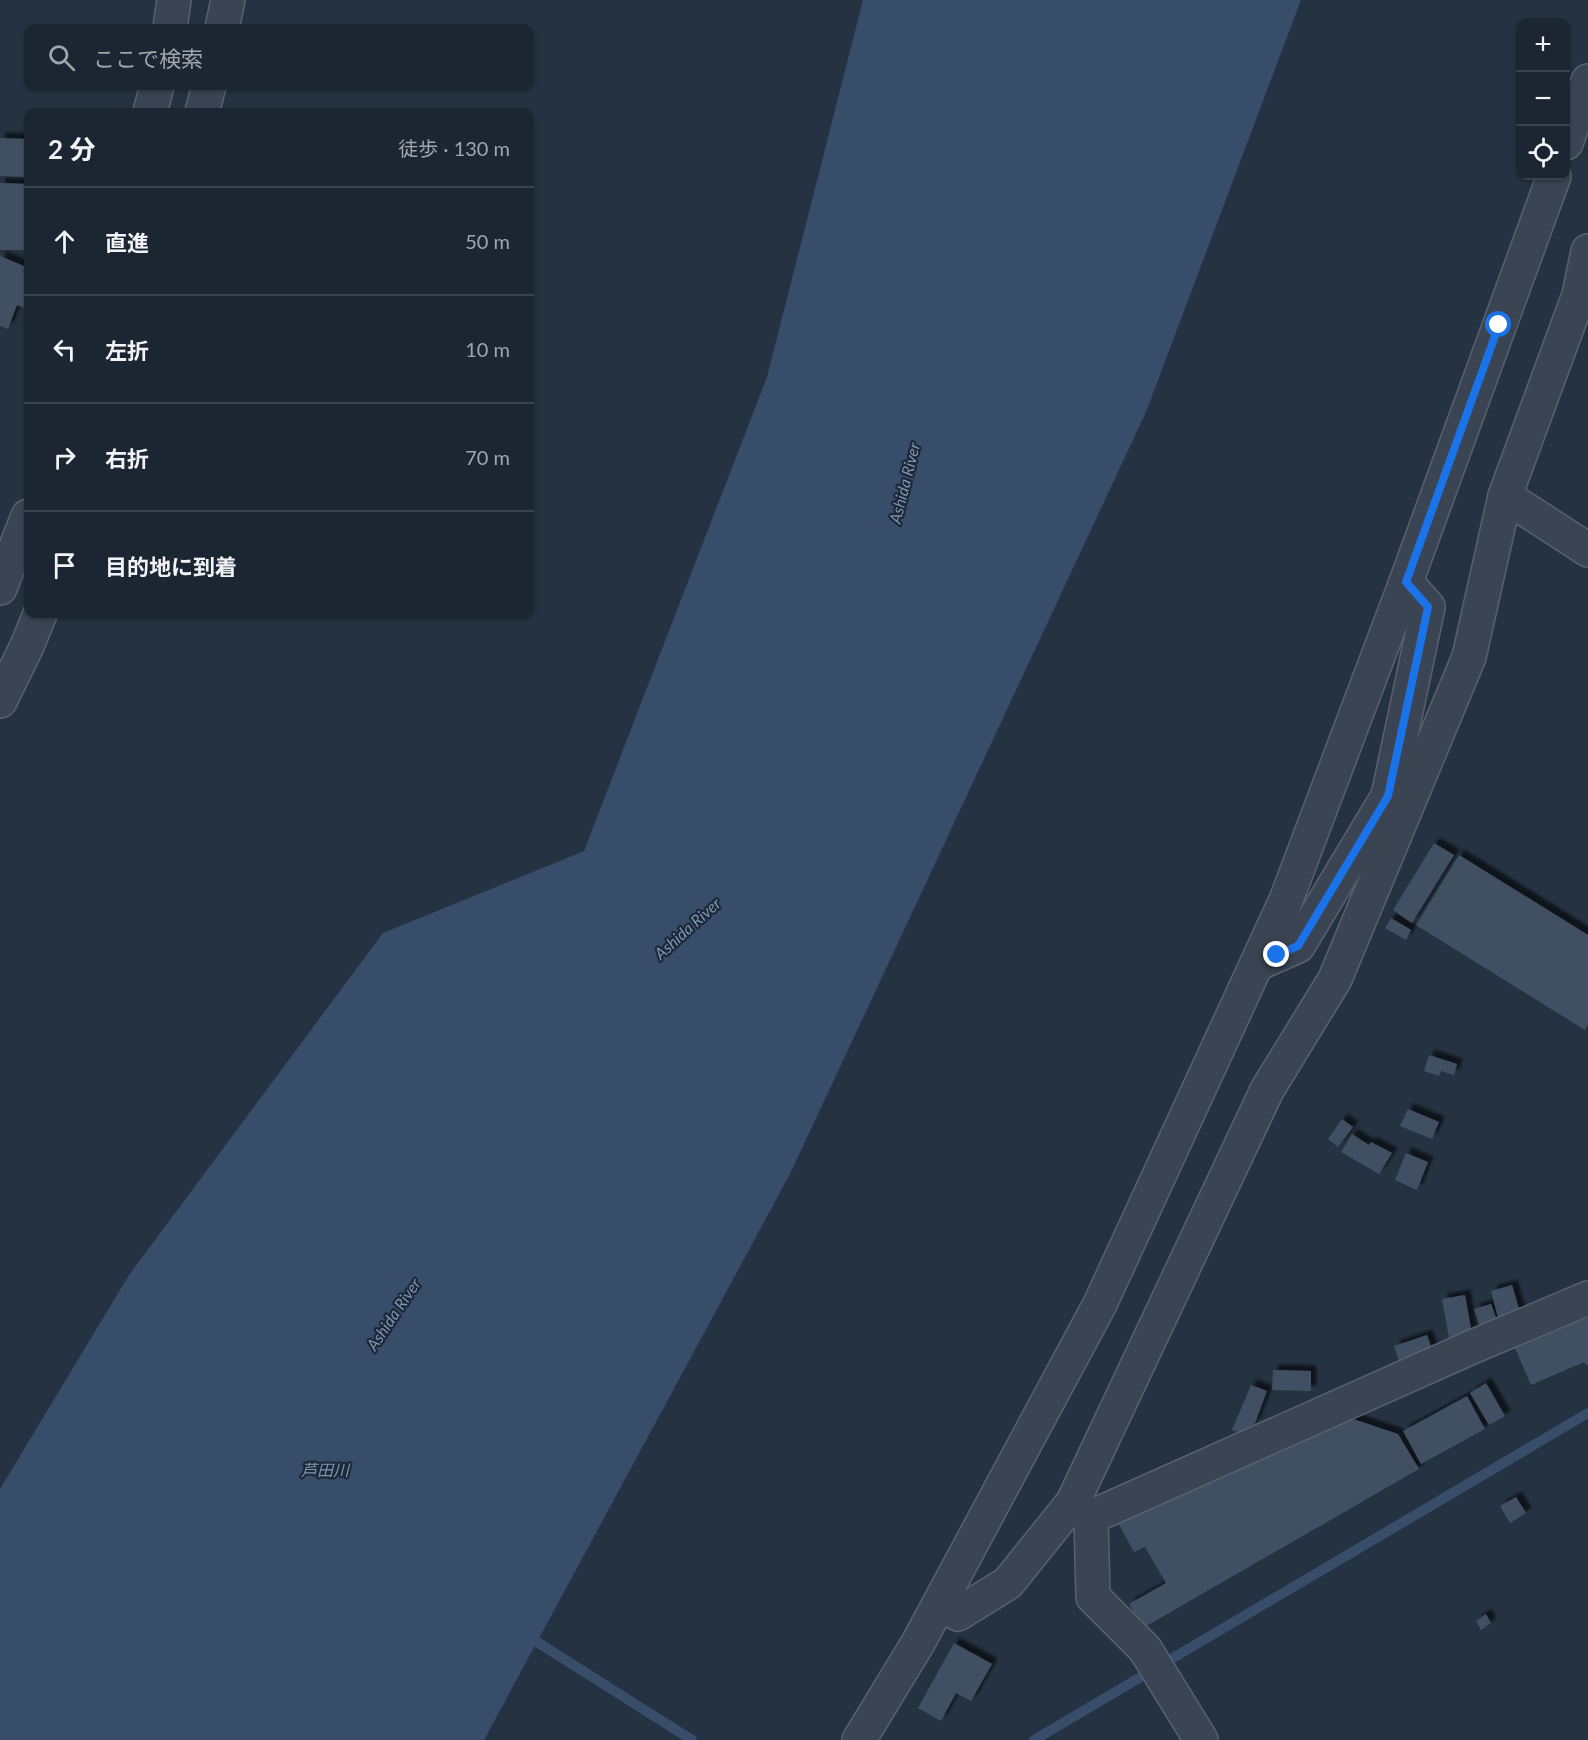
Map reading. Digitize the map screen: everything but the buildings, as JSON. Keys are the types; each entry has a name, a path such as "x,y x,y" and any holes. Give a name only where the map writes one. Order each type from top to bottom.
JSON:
{"street":[{"path":"171,24 174,0"},
{"path":"223,24 228,0"},
{"path":"1570,132 1588,81"},
{"path":"151,108 156,90"},
{"path":"203,108 207,90"},
{"path":"860,1740 939,1605 1100,1304 1286,900 1406,582 1553,180"},
{"path":"939,1605 958,1614 1008,1583 1082,1510 1267,1090 1335,979 1398,800 1469,657 1505,496 1579,295 1588,251"},
{"path":"1505,496 1588,550"},
{"path":"0,588 24,526"},
{"path":"1257,964 1298,946 1398,800 1428,607 1406,582"},
{"path":"0,701 38,618"},
{"path":"1082,1510 1588,1298"},
{"path":"1082,1510 1093,1597 1145,1649 1201,1740"}],"water":[{"name":"芦田川","path":"863,0 1301,0 1146,412 790,1174 484,1740 0,1740 0,1489 129,1275 383,933 584,851 767,377"}],"waterway":[{"path":"1034,1740 1588,1413"},
{"path":"524,1635 692,1740"}],"route":[{"path":"1277,955 1298,946 1388,796 1428,607 1406,582 1499,325"}],"water label":[{"name":"Ashida River","path":"904,483"},
{"name":"Ashida River","path":"687,928"},
{"name":"Ashida River","path":"393,1314"}]}
